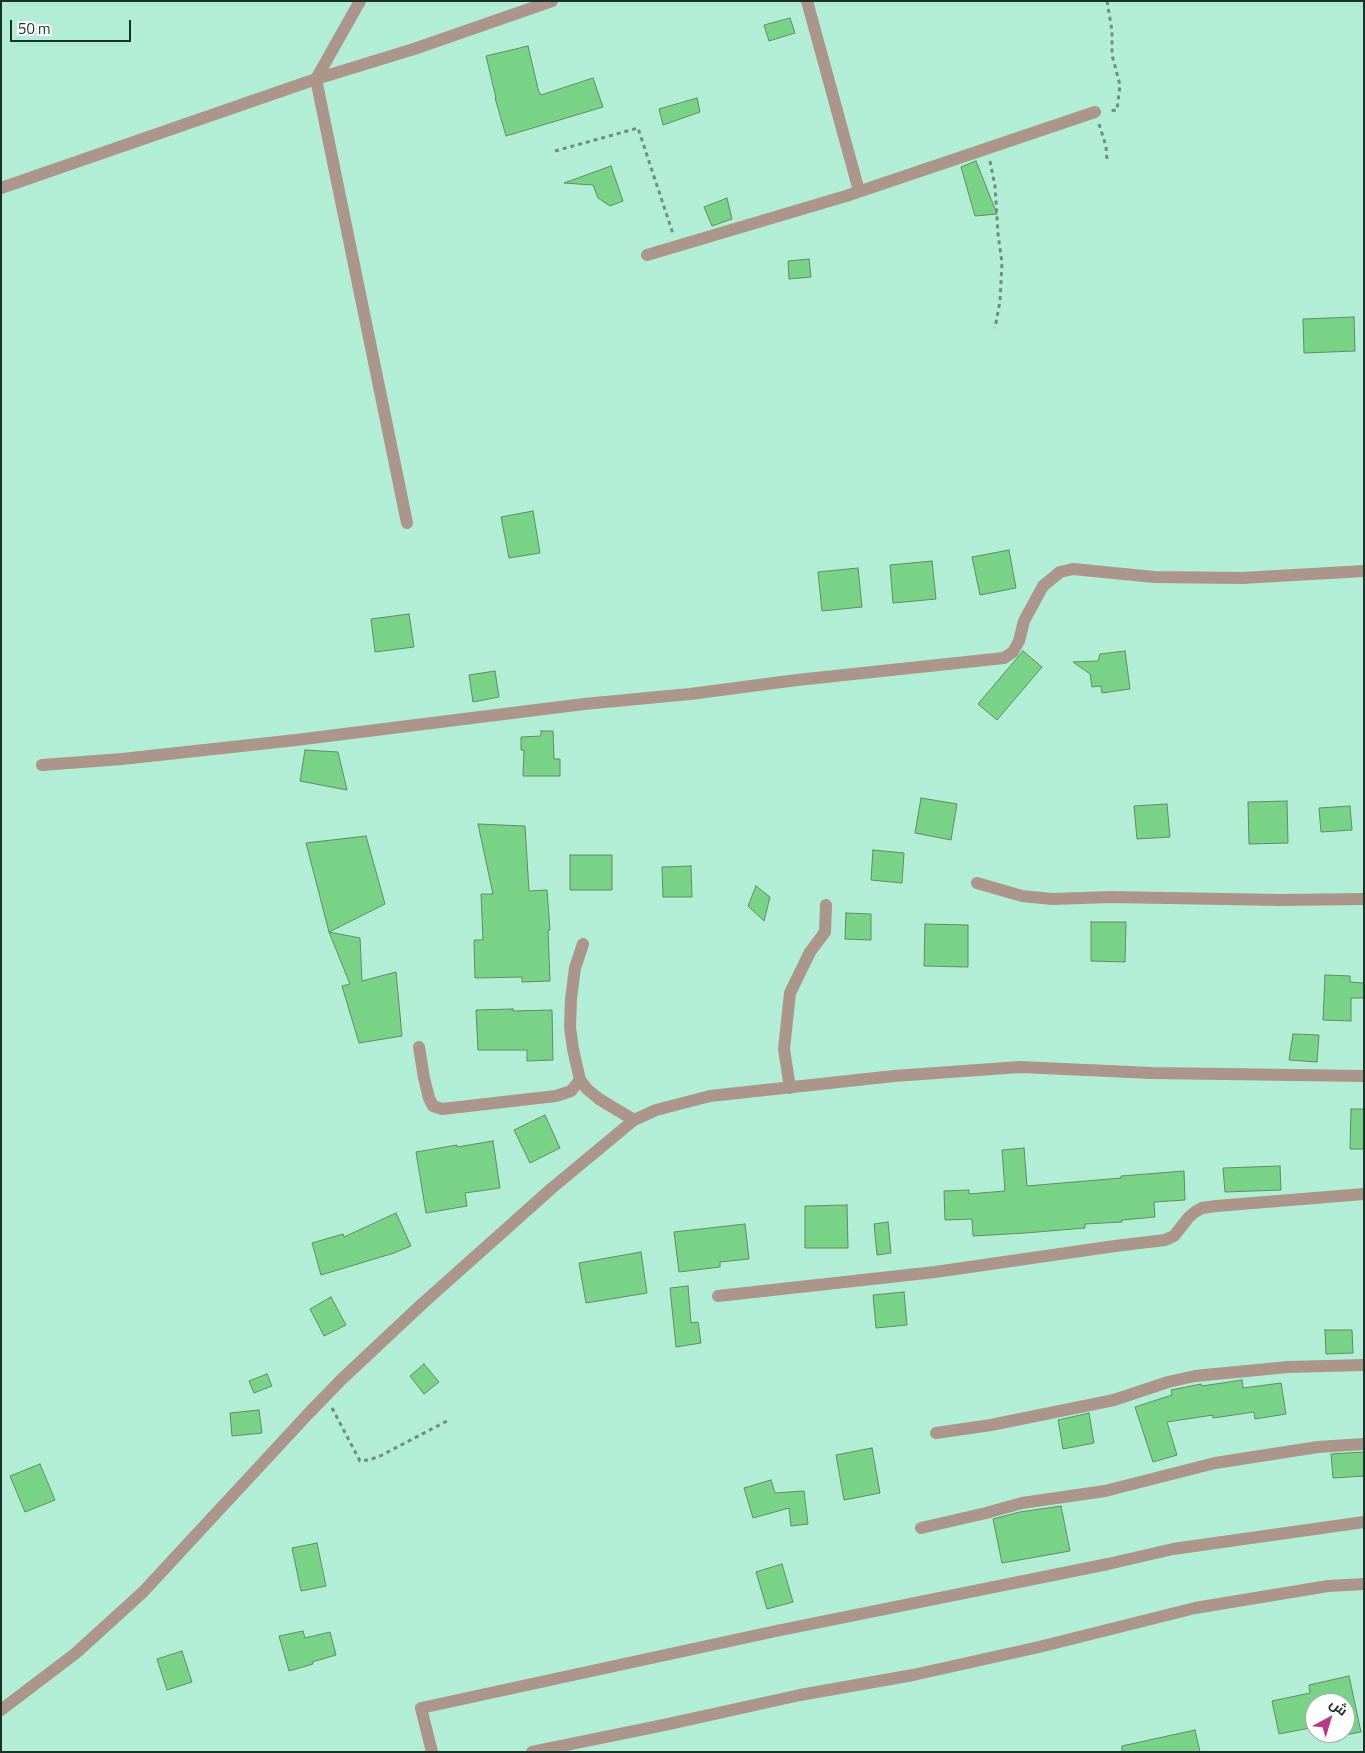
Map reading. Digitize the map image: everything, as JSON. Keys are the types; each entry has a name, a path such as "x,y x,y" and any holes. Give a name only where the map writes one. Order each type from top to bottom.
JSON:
{"street":[{"path":"360,1 316,79 407,523"},
{"path":"1,188 316,79 414,49 552,1"},
{"path":"808,1 859,192"},
{"path":"647,255 859,192 1095,112"},
{"path":"42,766 286,741 584,704 690,694 797,680 1004,658 1013,652 1019,641 1024,621 1043,586 1060,572 1073,569 1154,577 1242,578 1364,571"},
{"path":"977,883 1022,896 1052,899 1111,897 1364,900"},
{"path":"790,1088 784,1049 790,992 810,952 825,932 826,905"},
{"path":"583,944 575,968 570,1027 580,1080 587,1089 600,1099 634,1120"},
{"path":"419,1047 428,1098 434,1106 442,1108 556,1096 571,1091 580,1080"},
{"path":"1,1710 76,1653 143,1592 342,1379 422,1304 552,1188 634,1120 656,1110 710,1096 894,1076 1020,1067 1152,1073 1364,1076"},
{"path":"718,1296 935,1272 1165,1240 1174,1236 1195,1212 1202,1208 1364,1194"},
{"path":"936,1433 991,1425 1114,1400 1168,1382 1195,1376 1288,1366 1364,1365"},
{"path":"921,1528 1022,1503 1105,1491 1216,1463 1318,1447 1364,1444"},
{"path":"432,1752 421,1708 795,1627 1108,1564 1173,1548 1364,1522"},
{"path":"532,1752 800,1695 913,1675 1010,1654 1195,1608 1328,1586 1364,1584"}],"path":[{"path":"1106,160 1106,146 1095,112 1117,110 1120,85 1112,55 1112,30 1107,1"},
{"path":"554,151 638,128 677,246"},
{"path":"987,148 995,186 1002,262 1000,300 995,328"},
{"path":"326,1396 360,1461 380,1456 447,1420"}],"building":[{"path":"790,18 795,33 769,41 764,25"},
{"path":"528,46 541,95 593,78 603,107 506,136 486,56"},
{"path":"697,98 700,112 663,125 659,109"},
{"path":"976,161 997,214 975,216 961,167"},
{"path":"611,166 623,201 610,206 598,198 593,185 564,183"},
{"path":"727,198 732,219 712,226 704,207"},
{"path":"809,259 811,277 789,279 788,261"},
{"path":"1354,317 1355,351 1304,353 1303,319"},
{"path":"533,511 540,553 509,558 501,517"},
{"path":"1009,550 1016,588 980,595 972,557"},
{"path":"932,561 936,599 893,603 890,565"},
{"path":"858,568 862,607 822,611 818,572"},
{"path":"409,614 414,647 375,652 371,619"},
{"path":"1023,651 1042,667 997,720 978,704"},
{"path":"1125,651 1130,689 1102,693 1101,686 1092,687 1090,674 1073,662 1098,661 1100,654"},
{"path":"495,671 499,697 473,702 469,675"},
{"path":"541,731 553,731 554,759 560,759 560,776 523,776 524,750 521,750 521,737 541,736"},
{"path":"305,750 338,752 347,790 300,781"},
{"path":"921,798 957,804 951,840 915,833"},
{"path":"1287,801 1288,843 1249,844 1248,802"},
{"path":"1167,804 1170,837 1137,839 1134,806"},
{"path":"1350,806 1352,830 1321,832 1319,808"},
{"path":"478,824 525,826 529,891 547,890 550,930 548,930 550,981 522,982 522,977 475,978 474,940 483,940 481,894 493,894"},
{"path":"366,836 385,904 329,932 306,843"},
{"path":"873,850 904,853 902,883 871,880"},
{"path":"570,855 612,855 612,890 570,890"},
{"path":"691,866 692,897 663,897 662,867"},
{"path":"756,886 770,897 764,921 748,906"},
{"path":"846,913 871,914 871,940 845,939"},
{"path":"1091,922 1126,922 1125,962 1091,961"},
{"path":"925,924 968,925 968,967 924,966"},
{"path":"329,932 360,938 362,981 396,972 402,1036 359,1043 342,986 350,984"},
{"path":"1325,975 1350,976 1350,982 1364,983 1364,998 1351,998 1351,1021 1323,1020"},
{"path":"513,1009 513,1011 552,1010 553,1060 527,1061 527,1050 478,1050 476,1010"},
{"path":"1293,1034 1319,1035 1317,1062 1289,1060"},
{"path":"1351,1109 1364,1109 1364,1149 1350,1149"},
{"path":"545,1115 560,1148 530,1163 514,1130"},
{"path":"493,1141 500,1188 465,1193 467,1206 426,1213 416,1152"},
{"path":"1024,1148 1027,1186 1184,1171 1185,1200 1154,1202 1155,1217 1122,1220 1122,1222 1085,1224 1085,1228 1025,1233 973,1236 972,1219 945,1220 944,1191 969,1190 969,1194 1005,1191 1002,1150"},
{"path":"1280,1166 1281,1190 1225,1192 1223,1168"},
{"path":"847,1205 848,1248 805,1248 805,1206"},
{"path":"396,1213 411,1246 321,1275 312,1243 343,1234 344,1237"},
{"path":"888,1222 891,1253 877,1255 874,1224"},
{"path":"745,1224 749,1259 720,1262 720,1267 679,1272 674,1232"},
{"path":"641,1252 647,1293 586,1303 579,1263"},
{"path":"688,1286 691,1323 698,1322 701,1343 676,1347 670,1288"},
{"path":"904,1292 907,1325 876,1328 873,1295"},
{"path":"331,1297 346,1325 324,1336 310,1309"},
{"path":"1325,1330 1352,1330 1353,1353 1326,1354"},
{"path":"424,1364 439,1382 424,1394 410,1376"},
{"path":"267,1374 272,1386 254,1393 249,1381"},
{"path":"1242,1380 1243,1388 1281,1383 1286,1414 1255,1419 1254,1412 1213,1418 1213,1415 1167,1422 1177,1455 1153,1462 1135,1407 1172,1395 1171,1390 1201,1384 1202,1386"},
{"path":"259,1410 262,1433 232,1436 230,1413"},
{"path":"1089,1413 1094,1443 1063,1449 1058,1420"},
{"path":"872,1448 880,1493 844,1500 836,1455"},
{"path":"1364,1452 1364,1476 1333,1478 1331,1454"},
{"path":"40,1464 55,1500 25,1512 10,1476"},
{"path":"771,1480 775,1493 804,1491 808,1524 791,1526 789,1508 753,1518 744,1488"},
{"path":"1061,1506 1070,1551 1002,1563 993,1519 1020,1512"},
{"path":"317,1543 326,1586 301,1591 292,1548"},
{"path":"782,1564 793,1602 767,1609 756,1572"},
{"path":"303,1631 305,1638 330,1632 336,1655 289,1671 279,1636"},
{"path":"182,1651 192,1682 167,1690 157,1659"},
{"path":"1349,1676 1353,1693 1310,1693 1309,1685"},
{"path":"1305,1694 1305,1729 1279,1734 1272,1701"},
{"path":"1355,1704 1361,1732 1355,1733"},
{"path":"1195,1730 1200,1752 1122,1752 1122,1746"}]}
